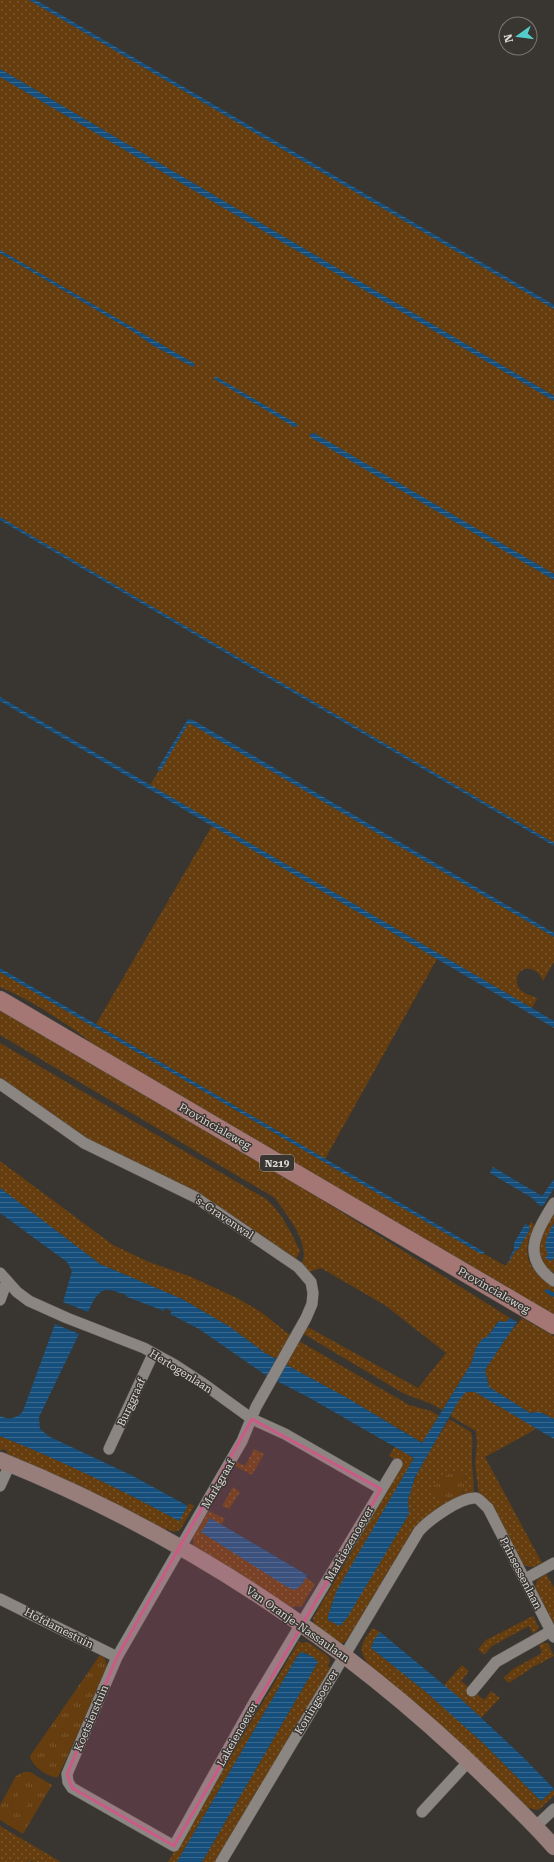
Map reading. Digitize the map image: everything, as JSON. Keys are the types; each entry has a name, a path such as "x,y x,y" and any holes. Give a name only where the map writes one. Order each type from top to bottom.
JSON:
{"main road":[{"name":"Provincialeweg","path":"0,1000 554,1325"}],"street":[{"name":"'s-Gravenwal","path":"0,1084 84,1143 195,1197 306,1275 311,1282 313,1293 312,1304 252,1419"},
{"path":"554,1203 534,1240 533,1254 538,1267 544,1274 554,1281"},
{"path":"0,1300 3,1277"},
{"name":"Hertogenlaan","path":"3,1277 16,1292 29,1301 153,1354 175,1365 252,1419 285,1434 381,1489"},
{"name":"Burggraaf","path":"109,1450 153,1354"},
{"name":"Markgraaf","path":"181,1547 242,1441 252,1419"},
{"path":"0,1486 5,1462"},
{"name":"Van Oranje-Nassaulaan","path":"5,1462 109,1509 181,1547 302,1624 345,1655 410,1708 469,1761 536,1826 554,1847"},
{"name":"Markiezenoever","path":"302,1624 397,1464"},
{"name":"Koningsoever","path":"221,1862 419,1530 430,1519 465,1500 476,1498 488,1508"},
{"name":"Prinsessenlaan","path":"488,1508 552,1634"},
{"name":"Koetsierstuin","path":"174,1846 72,1788 68,1782 67,1774 117,1657 181,1547"},
{"path":"525,1579 554,1563"},
{"name":"Hofdamestuin","path":"0,1599 117,1657"},
{"name":"Lakeienoever","path":"174,1846 256,1699 302,1624"},
{"path":"472,1691 496,1662 552,1634"},
{"path":"422,1812 469,1761"},
{"path":"536,1826 554,1809"}],"highlighted area":[{"path":"252,1419 381,1489 174,1846 72,1788 67,1774 117,1657"}],"green space":[{"path":"0,0 29,0 554,309 554,396 0,69"},
{"path":"0,77 554,401 554,574 314,434 310,434 311,437 554,580 554,843 0,517 0,253 132,331 154,346 193,367 195,364 0,250"},
{"path":"188,724 191,724 554,937 554,962 543,981 539,974 534,970 529,969 520,972 517,976 517,982 520,990 537,999 532,1008 150,785"},
{"path":"212,826 437,959 325,1159 96,1024"},
{"path":"0,972 481,1254 484,1254 506,1266 516,1250 518,1250 530,1229 529,1226 531,1221 535,1226 530,1236 527,1253 529,1261 538,1275 554,1287 554,1315 101,1050 52,1015 14,993 0,987"},
{"path":"0,1010 281,1174 510,1318 506,1322 498,1321 487,1337 476,1348 471,1364 442,1410 432,1404 401,1392 302,1333 306,1326 418,1388 446,1353 386,1306 321,1268 309,1272 301,1266 304,1258 301,1240 297,1230 275,1198 0,1035"},
{"path":"0,1043 266,1199 277,1210 290,1230 300,1251 295,1262 73,1131 0,1078"},
{"path":"0,1161 113,1245 149,1262 189,1276 237,1298 261,1312 290,1335 277,1359 265,1353 230,1327 182,1299 100,1264 0,1188"},
{"path":"554,1212 553,1226 546,1242 546,1250 548,1254 546,1258 554,1258 554,1273 541,1259 540,1244 542,1236"},
{"path":"522,1318 554,1336 554,1419 539,1413 530,1413 489,1387 485,1370 507,1336"},
{"path":"299,1341 409,1405 431,1411 439,1416 425,1441 423,1443 349,1399 285,1364"},
{"path":"470,1391 475,1392 536,1428 485,1457 542,1563 537,1566 530,1567 523,1564 479,1495 475,1464 477,1444 476,1431 450,1416 460,1398"},
{"path":"449,1419 471,1432 474,1485 473,1494 464,1495 463,1490 465,1473 452,1472 444,1477 439,1486 436,1498 454,1500 431,1513 415,1527 350,1636 344,1643 334,1641 320,1631 313,1618 403,1464 389,1456 395,1446 414,1458 331,1605 328,1620 340,1626 406,1519 408,1497 417,1474"},
{"path":"0,1436 91,1476 179,1521 189,1503 194,1506 180,1530 174,1532 167,1529 165,1532 5,1456 7,1451 2,1449 0,1452"},
{"path":"254,1449 264,1454 252,1475 235,1466 237,1462 245,1466"},
{"path":"456,1471 465,1473 465,1489 462,1491 464,1495 454,1500 436,1498 431,1489 433,1485 440,1483 446,1475"},
{"path":"233,1487 240,1492 229,1509 222,1506"},
{"path":"209,1511 225,1519 221,1525 210,1518 202,1533 292,1589 296,1589 306,1578 315,1584 301,1607 294,1606 291,1610 195,1549 193,1539 200,1524"},
{"path":"546,1574 554,1588 554,1624 535,1587 537,1580"},
{"path":"533,1616 539,1628 533,1634 529,1626 492,1646 484,1655 478,1649 486,1640"},
{"path":"372,1628 380,1632 374,1640 371,1648 426,1692 483,1743 541,1801 554,1789 554,1795 540,1809 536,1810 530,1808 527,1810 365,1664 367,1662 362,1652 362,1645"},
{"path":"299,1641 302,1643 308,1642 329,1657 330,1662 328,1666 331,1668 217,1862 202,1862 318,1662 313,1657 303,1652 298,1655 177,1862 168,1862"},
{"path":"548,1643 554,1656 533,1667 509,1683 503,1678 513,1669 542,1653 539,1645"},
{"path":"100,1655 106,1662 106,1672 58,1777 50,1776 41,1771 33,1763 30,1756"},
{"path":"462,1665 469,1671 461,1681 484,1700 491,1691 500,1698 481,1718 444,1685"},
{"path":"24,1772 30,1772 52,1785 23,1834 0,1820 0,1805 16,1776"},
{"path":"20,1791 32,1797 21,1815 10,1809"},
{"path":"0,1826 61,1862 0,1862"}],"water":[{"path":"29,0 36,0 554,305 554,309"},
{"path":"0,69 554,396 554,401 0,77"},
{"path":"0,250 195,364 193,367 154,346 132,331 0,253"},
{"path":"215,376 297,424 297,427 294,427 214,379"},
{"path":"314,433 554,574 554,580 310,437 310,434"},
{"path":"0,517 554,843 554,846 0,520"},
{"path":"0,697 554,1021 554,1028 0,701"},
{"path":"188,719 193,720 554,933 554,937 191,724 188,724 161,770 158,771 158,768"},
{"path":"0,968 484,1252 484,1254 481,1254 0,972"},
{"path":"493,1167 542,1196 554,1179 554,1188 543,1206 540,1206 532,1198 490,1173"},
{"path":"0,1188 100,1264 182,1299 230,1327 265,1353 349,1399 422,1443 471,1364 476,1348 482,1339 487,1337 499,1321 506,1322 510,1318 517,1322 485,1370 489,1387 530,1413 540,1412 554,1419 554,1439 475,1392 466,1392 459,1400 415,1477 408,1500 409,1513 406,1519 347,1618 340,1626 328,1620 336,1592 414,1458 308,1397 267,1376 199,1329 170,1314 172,1311 165,1308 164,1311 111,1290 106,1290 98,1294 88,1312 63,1302 72,1271 67,1262 0,1213"},
{"path":"554,1223 554,1258 551,1261 545,1258 548,1254 546,1250 546,1242 548,1234"},
{"path":"525,1224 529,1226 530,1229 518,1250 516,1250 506,1266 514,1249 514,1243"},
{"path":"55,1324 79,1334 39,1417 40,1429 50,1437 131,1475 188,1506 179,1521 91,1476 0,1436 0,1416 13,1418 18,1416 23,1411"},
{"path":"210,1518 307,1575 304,1582 294,1590 287,1587 201,1532"},
{"path":"380,1632 461,1699 522,1756 554,1789 541,1801 483,1743 426,1692 371,1648 374,1640"},
{"path":"302,1652 313,1657 318,1662 202,1862 177,1862 298,1655"}],"waterway":[{"path":"547,1291 554,1295"}]}
